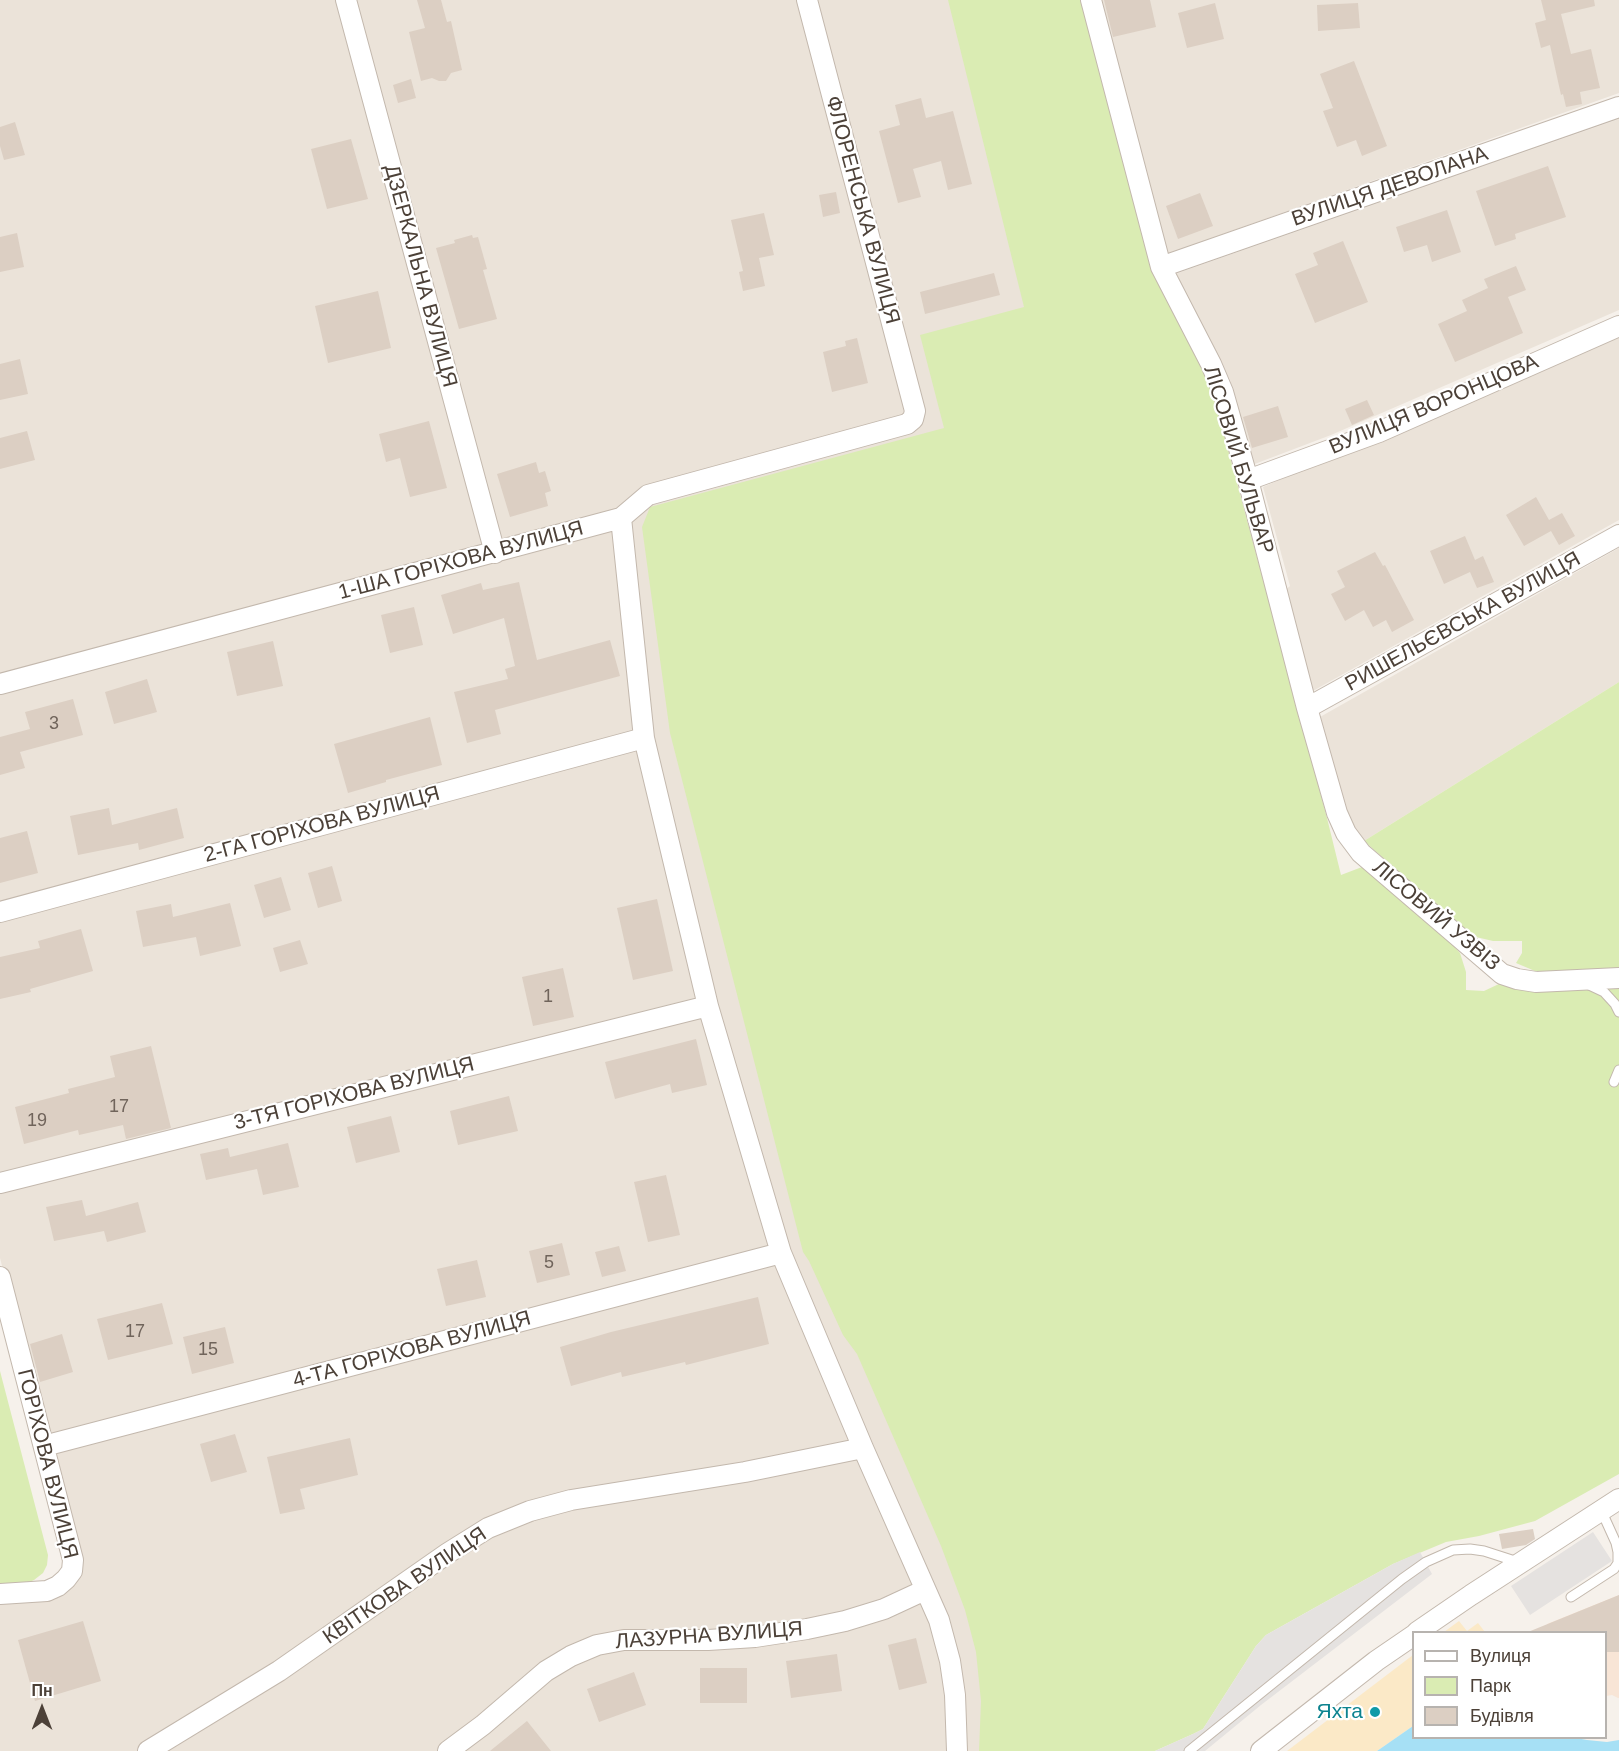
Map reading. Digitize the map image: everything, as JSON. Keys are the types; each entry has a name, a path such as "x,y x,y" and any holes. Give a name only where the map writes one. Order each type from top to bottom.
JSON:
{"street":[{"name":"ДЗЕРКАЛЬНА ВУЛИЦЯ","path":"346,0 495,553"},
{"name":"ФЛОРЕНСЬКА ВУЛИЦЯ","path":"807,0 915,411 913,419"},
{"name":"ЛІСОВИЙ БУЛЬВАР","path":"1090,0 1161,267 1223,392 1337,813 1346,833 1361,853"},
{"name":"ВУЛИЦЯ ДЕВОЛАНА","path":"1161,267 1619,107"},
{"name":"ВУЛИЦЯ ВОРОНЦОВА","path":"1248,480 1379,432 1619,326"},
{"name":"1-ША ГОРІХОВА ВУЛИЦЯ","path":"0,684 621,518 648,495 907,424 913,419"},
{"path":"621,518 644,738 708,1006 781,1253 939,1620 950,1661 955,1695 957,1751"},
{"name":"РИШЕЛЬЄВСЬКА ВУЛИЦЯ","path":"1307,708 1619,535"},
{"name":"2-ГА ГОРІХОВА ВУЛИЦЯ","path":"0,912 644,738"},
{"name":"ЛІСОВИЙ УЗВІЗ","path":"1361,853 1502,974 1536,982 1619,978"},
{"name":"3-ТЯ ГОРІХОВА ВУЛИЦЯ","path":"0,1183 708,1006"},
{"name":"4-ТА ГОРІХОВА ВУЛИЦЯ","path":"44,1446 781,1253"},
{"name":"ГОРІХОВА ВУЛИЦЯ","path":"0,1277 73,1560 72,1571 58,1586 47,1591 0,1594"},
{"name":"КВІТКОВА ВУЛИЦЯ","path":"148,1751 279,1671 448,1553 488,1528 530,1511 571,1500 745,1472 863,1448"},
{"path":"1419,1631 1521,1562 1613,1505"},
{"name":"ЛАЗУРНА ВУЛИЦЯ","path":"448,1751 483,1725 546,1671 571,1656 597,1646 624,1640 708,1640 755,1637 807,1629 845,1621 884,1609 925,1590"},
{"path":"1261,1751 1376,1661 1412,1636"}],"lane":[{"path":"1580,980 1604,992 1619,1012"},
{"path":"1614,1082 1619,1070"},
{"path":"1571,1597 1614,1569 1618,1563 1613,1505"},
{"path":"1189,1751 1426,1562 1453,1550 1470,1549 1521,1562"}],"shaded area":[{"path":"0,0 1059,0 1008,1751 0,1751 0,1585 51,1582 78,1562 0,1258"},
{"path":"1097,0 1619,0 1619,93 1167,254"},
{"path":"1619,119 1619,310 1331,435 1252,465 1230,380 1175,274"},
{"path":"1619,334 1619,520 1311,692 1285,590 1290,586 1263,487"},
{"path":"1619,548 1619,682 1364,841 1346,817 1320,717"},
{"path":"1593,1532 1612,1561 1530,1615 1511,1586"},
{"path":"1420,1552 1432,1574 1261,1705 1205,1751 1155,1751 1203,1729 1256,1646 1266,1635 1393,1564"},
{"path":"1619,1595 1619,1698 1607,1696 1607,1631 1550,1631 1547,1624"}],"green space":[{"path":"948,0 1084,0 1211,386 1341,875 1362,867 1372,867 1460,953 1466,972 1466,990 1484,991 1501,983 1619,988 1619,1474 1535,1521 1446,1542 1393,1564 1266,1635 1256,1646 1203,1729 1155,1751 979,1751 981,1701 976,1652 965,1610 941,1546 857,1354 843,1335 803,1252 670,733 642,527 650,507 944,428 920,335 1024,307"},
{"path":"1619,682 1619,969 1542,974 1516,963 1522,953 1522,941 1493,941 1476,937 1466,931 1364,841"},
{"path":"0,1371 48,1555 43,1573 25,1584 0,1585"}],"sand":[{"path":"1459,1621 1467,1631 1445,1631"},
{"path":"1478,1623 1484,1631 1467,1631"},
{"name":"Яхта","path":"1412,1656 1412,1727 1377,1751 1287,1751"}],"water":[{"path":"1412,1727 1412,1739 1582,1739 1607,1742 1619,1740 1619,1751 1377,1751"}],"building":[{"path":"417,0 441,0 447,22 451,21 462,70 451,73 446,81 432,78 421,81 409,32 425,28"},
{"path":"1104,0 1150,0 1156,27 1113,37"},
{"path":"1541,0 1594,0 1595,6 1561,14 1571,54 1591,49 1600,88 1580,92 1582,104 1566,107 1563,94 1561,95 1550,45 1541,48 1535,23 1546,20"},
{"path":"1215,3 1224,39 1187,48 1178,13"},
{"path":"1358,3 1360,28 1318,31 1317,5"},
{"path":"1354,61 1387,146 1362,156 1356,140 1337,147 1323,111 1333,108 1320,74"},
{"path":"411,79 416,98 398,103 393,85"},
{"path":"921,98 926,118 953,111 972,184 948,190 941,161 913,169 921,197 898,203 879,131 900,125 895,105"},
{"path":"15,122 25,155 4,160 0,146 0,127"},
{"path":"351,139 368,199 327,209 311,149"},
{"path":"1548,166 1566,217 1515,234 1516,239 1495,246 1476,191"},
{"path":"836,192 840,213 823,217 819,195"},
{"path":"1200,193 1213,226 1178,239 1166,206"},
{"path":"1447,210 1461,252 1432,262 1427,245 1404,252 1396,227"},
{"path":"764,213 774,255 759,258 765,286 743,291 739,272 743,271 731,220"},
{"path":"17,233 24,267 0,272 0,237"},
{"path":"472,235 473,238 478,237 487,269 483,270 497,319 459,329 436,248"},
{"path":"1343,241 1368,302 1315,323 1295,274 1318,265 1313,253"},
{"path":"1516,266 1526,290 1508,297 1523,333 1455,362 1438,324 1467,311 1462,300 1488,288 1484,279"},
{"path":"994,273 1000,295 925,314 920,292"},
{"path":"378,291 391,348 328,363 315,306"},
{"path":"857,338 868,383 832,392 823,352 846,346 845,341"},
{"path":"20,359 28,394 0,400 0,364"},
{"path":"1367,400 1374,415 1352,425 1345,409"},
{"path":"1278,406 1288,437 1252,448 1243,417"},
{"path":"429,421 447,488 410,497 400,458 386,462 379,434"},
{"path":"27,431 35,460 0,469 0,438"},
{"path":"536,462 539,473 545,471 551,491 545,493 548,506 510,517 497,474"},
{"path":"1536,497 1549,520 1562,513 1575,536 1559,545 1551,531 1524,546 1506,515"},
{"path":"1465,536 1475,560 1483,556 1494,582 1477,588 1470,572 1444,584 1430,551"},
{"path":"1375,552 1383,566 1385,565 1414,620 1392,632 1386,620 1373,627 1364,610 1345,621 1331,594 1345,587 1337,571"},
{"path":"519,582 537,660 610,640 620,676 495,710 501,734 467,743 454,692 508,679 505,669 515,666 504,618 453,634 441,595 481,583 483,590"},
{"path":"414,607 423,645 390,653 381,615"},
{"path":"273,641 283,686 237,696 227,652"},
{"path":"147,679 157,712 114,724 105,692"},
{"path":"73,699 83,735 20,752 25,768 0,775 0,737 30,729 25,712"},
{"path":"430,717 442,765 348,793 334,744"},
{"path":"109,808 112,825 177,808 184,838 139,850 138,843 78,855 70,816"},
{"path":"27,831 38,873 0,883 0,838"},
{"path":"332,866 342,901 318,908 308,873"},
{"path":"281,877 291,910 264,918 254,885"},
{"path":"657,899 673,971 633,980 617,908"},
{"path":"230,903 241,946 200,956 196,937 143,947 136,911 171,904 173,917"},
{"path":"81,929 93,971 30,989 31,992 0,999 0,957 40,948 38,941"},
{"path":"300,940 308,964 280,972 273,948"},
{"path":"563,968 574,1017 533,1026 522,977"},
{"path":"696,1039 707,1085 672,1093 670,1084 615,1099 605,1062"},
{"path":"151,1046 171,1128 126,1139 123,1125 79,1135 78,1130 24,1144 15,1107 69,1093 68,1089 115,1077 110,1056"},
{"path":"509,1096 518,1131 458,1145 450,1111"},
{"path":"391,1116 400,1152 356,1163 347,1127"},
{"path":"288,1143 299,1187 263,1195 257,1169 206,1180 200,1154 228,1148 230,1157"},
{"path":"666,1175 680,1235 648,1242 634,1182"},
{"path":"82,1200 86,1216 138,1202 146,1232 107,1242 104,1231 54,1241 46,1207"},
{"path":"562,1243 570,1275 537,1283 529,1251"},
{"path":"619,1246 626,1271 602,1277 595,1252"},
{"path":"477,1260 486,1297 446,1306 437,1269"},
{"path":"758,1297 769,1344 686,1365 685,1362 622,1377 621,1372 571,1386 560,1347 611,1332"},
{"path":"162,1303 173,1344 108,1360 97,1319"},
{"path":"225,1327 234,1363 192,1374 183,1337"},
{"path":"62,1334 73,1372 40,1382 30,1344"},
{"path":"235,1434 247,1472 211,1482 200,1444"},
{"path":"350,1438 358,1475 300,1489 305,1509 280,1514 267,1457"},
{"path":"1533,1529 1535,1539 1526,1545 1502,1549 1499,1534"},
{"path":"1619,1595 1619,1652 1607,1652 1607,1631 1530,1631"},
{"path":"83,1621 101,1681 35,1701 18,1640"},
{"path":"916,1638 927,1683 899,1690 888,1645"},
{"path":"837,1654 842,1691 791,1698 786,1661"},
{"path":"700,1668 747,1668 747,1703 700,1703"},
{"path":"634,1672 646,1705 599,1722 587,1689"},
{"path":"527,1721 551,1751 490,1751"}],"place":[{"name":"Яхта","path":"1375,1712"}]}
